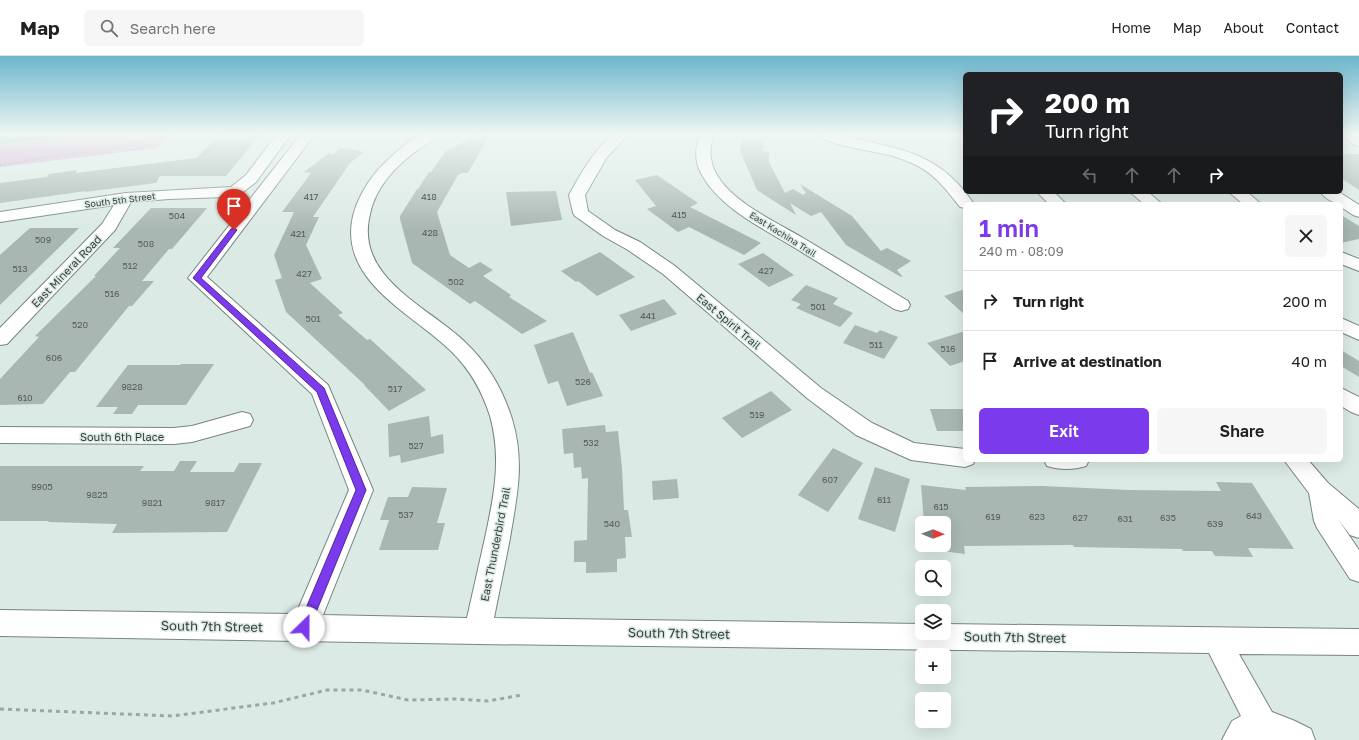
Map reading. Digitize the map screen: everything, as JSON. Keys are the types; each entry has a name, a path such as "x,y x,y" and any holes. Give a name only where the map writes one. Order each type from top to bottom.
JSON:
{"street":[{"name":"South 5th Street","path":"0,216 126,198 227,192 240,189 260,166"},
{"path":"283,166 197,278 321,390 361,490 304,627"},
{"name":"East Thunderbird Trail","path":"389,166 374,184 363,207 360,222 360,240 364,260 384,286 451,341 470,360 487,382 498,408 506,439 507,487 478,631"},
{"name":"East Spirit Trail","path":"592,166 577,195 581,213 609,233 634,246 669,270 814,394 864,429 911,451 963,458"},
{"name":"East Kachina Trail","path":"706,166 708,174 724,194 738,206 901,305"},
{"path":"928,166 937,173 964,202"},
{"path":"1048,194 1056,202"},
{"path":"1141,194 1151,202"},
{"path":"1240,194 1251,202"},
{"path":"1331,194 1359,212"},
{"name":"East Mineral Road","path":"0,339 109,227 126,198"},
{"path":"1343,258 1359,266"},
{"path":"1343,325 1359,334"},
{"path":"1343,397 1359,407"},
{"name":"South 6th Place","path":"0,435 174,436 192,434 242,420"},
{"path":"1297,462 1320,490 1349,514 1359,528"},
{"path":"1320,490 1326,521 1357,564"},
{"name":"South 7th Street","path":"0,624 1359,642"},
{"path":"1216,639 1263,726"},
{"path":"1237,740 1240,734 1249,727 1263,726 1281,730 1300,740"}],"path":[{"path":"0,709 172,716 273,703 327,690 362,690 408,700 455,699 488,701 522,695"}],"building":[{"path":"133,166 234,166 226,176 160,176 156,183 0,203 0,183 47,177 49,174 77,170 76,173"},
{"path":"312,166 348,166 313,217 319,217 306,245 322,279 310,283 343,313 338,315 367,340 370,339 426,390 389,411 365,385 286,312 275,280 282,278 274,255 294,212 282,212 311,173 304,172"},
{"path":"435,166 472,166 468,173 458,175 437,212 450,255 469,268 480,262 493,270 483,276 511,295 509,297 547,321 522,334 475,301 470,304 412,263 400,216 417,189 429,172 431,172"},
{"path":"747,166 771,166 785,193 793,189 803,195 806,193 800,184 852,216 881,251 887,248 911,261 897,270 902,276 901,277 846,245 821,212 811,216 790,203 796,215 757,190"},
{"path":"1343,166 1359,166 1359,190 1343,179"},
{"path":"657,175 698,203 690,207 761,243 744,255 689,227 678,232 647,209 656,206 635,180"},
{"path":"556,191 562,220 511,226 506,192"},
{"path":"151,208 207,208 142,281 154,281 132,306 129,306 75,372 70,372 43,404 0,405 0,379 39,337 35,336 96,276 94,276 120,248 113,248"},
{"path":"1343,216 1359,226 1359,239 1343,243"},
{"path":"30,228 79,228 0,305 0,255"},
{"path":"600,252 635,277 597,296 578,281 576,282 561,271"},
{"path":"763,253 794,275 769,287 738,264"},
{"path":"806,285 838,298 833,304 853,313 840,327 796,308 801,304 791,300"},
{"path":"963,290 963,313 944,296"},
{"path":"664,299 677,314 631,331 619,315"},
{"path":"855,325 877,333 880,330 898,337 884,359 843,343"},
{"path":"573,332 590,373 592,372 603,396 567,406 558,381 548,384 534,345"},
{"path":"963,332 963,362 950,366 927,343"},
{"path":"1343,351 1359,361 1359,377 1343,367"},
{"path":"214,364 186,405 138,405 132,414 113,414 118,407 96,407 128,365"},
{"path":"771,391 792,410 742,438 722,418"},
{"path":"930,409 963,409 963,431 937,431"},
{"path":"429,416 431,437 443,434 444,453 401,463 400,455 389,457 388,424"},
{"path":"605,425 606,432 618,431 624,510 628,510 632,537 625,537 626,558 617,559 617,572 586,573 586,562 574,562 574,541 587,540 588,478 582,479 581,467 574,468 573,453 564,454 562,429"},
{"path":"833,448 863,463 828,512 798,495"},
{"path":"180,461 197,461 190,472 234,472 239,463 262,463 227,532 112,533 117,524 48,522 49,521 0,521 0,466 144,466 140,471 174,471"},
{"path":"875,467 910,479 895,532 858,519"},
{"path":"677,479 679,498 653,500 652,481"},
{"path":"1216,482 1252,483 1294,549 1248,548 1253,557 1215,556 1212,551 1183,551 1182,549 1074,547 1073,545 964,546 965,554 950,552 951,516 923,516 921,485 966,490 965,487 1043,486 1129,490 1221,491"},
{"path":"412,487 447,488 437,523 445,523 438,550 379,550 389,520 380,520 388,497 408,497"}],"route":[{"path":"234,230 197,278 321,390 361,490 304,627"}]}
